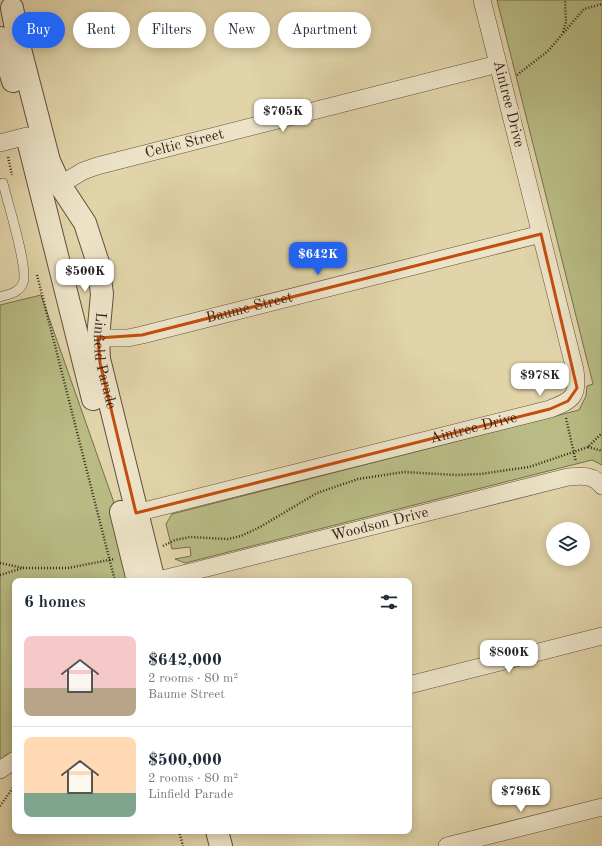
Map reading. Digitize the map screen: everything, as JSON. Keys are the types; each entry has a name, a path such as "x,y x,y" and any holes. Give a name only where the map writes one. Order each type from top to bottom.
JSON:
{"street":[{"name":"Aintree Drive","path":"136,513 550,409 568,401 575,393 577,382 482,0"},
{"name":"Linfield Parade","path":"13,6 20,49 47,156 60,185 85,223 98,263 102,294 98,338 101,369 136,513 140,553 138,578"},
{"name":"Linfield Parade","path":"0,38 140,553 153,578"},
{"name":"Celtic Street","path":"60,185 83,171 97,166 498,64"},
{"path":"2,143 27,136"},
{"name":"Baume Street","path":"98,338 128,338 142,335 541,234"},
{"name":"Woodson Drive","path":"167,578 560,479 580,476 595,479 602,486"},
{"path":"412,684 602,636"},
{"path":"0,770 12,762"},
{"path":"447,846 602,807"},
{"path":"203,834 205,846"},
{"path":"218,834 221,846"}],"lane":[{"path":"0,297 16,292 20,288 24,279 23,263 3,183"}],"path":[{"path":"563,34 566,22 565,0"},
{"path":"502,81 520,74 548,51 584,9 602,4"},
{"path":"2,143 13,177"},
{"path":"36,271 114,578"},
{"path":"562,404 580,476"},
{"path":"0,563 23,568 68,568 140,553 168,545 176,540 190,537 228,539 241,536 260,527 317,493 358,479 404,472 456,475 504,471 529,467 588,447 602,432"},
{"path":"588,447 602,451"},
{"path":"0,575 23,568"},
{"path":"0,806 12,789"},
{"path":"180,834 183,846"}],"highlighted area":[{"path":"541,234 577,388 568,401 550,409 136,513 100,363 98,338 142,335"}],"green space":[{"path":"497,0 602,0 602,465 592,460 185,563 175,559 191,556 190,547 172,549 166,524 172,514 579,410 586,396 587,386 593,384"},
{"path":"41,295 132,554 135,578 12,578 12,752 0,760 0,305"}]}
